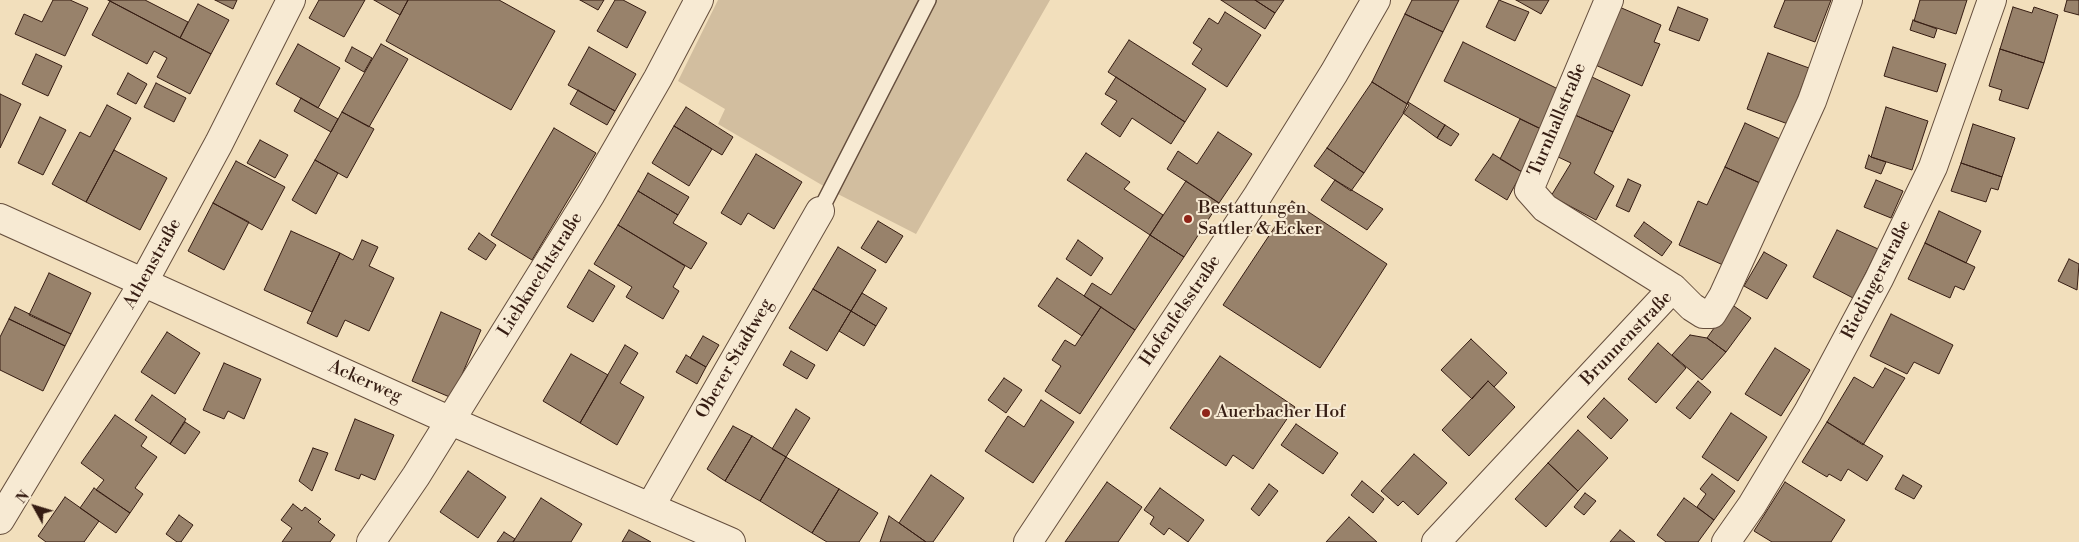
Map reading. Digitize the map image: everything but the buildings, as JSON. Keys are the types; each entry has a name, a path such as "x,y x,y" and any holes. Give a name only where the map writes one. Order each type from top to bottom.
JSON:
{"street":[{"name":"Athenstraße","path":"0,520 143,283 219,143 291,0"},
{"name":"Liebknechtstraße","path":"371,542 450,421 591,194 658,78 699,0"},
{"name":"Hofenfelsstraße","path":"1028,542 1258,195 1334,73 1376,0"},
{"name":"Turnhallstraße","path":"1609,0 1529,190 1545,208 1673,288"},
{"name":"Brunnenstraße","path":"1436,542 1673,288 1692,307 1703,314 1712,314 1718,306 1812,101 1848,0"},
{"name":"Riedingerstraße","path":"1726,542 1752,505 1808,412 1879,279 1933,167 1992,0"},
{"name":"Oberer Stadtweg","path":"650,506 820,211"},
{"name":"Ackerweg","path":"0,218 450,421 650,506 696,535 731,542"}],"lane":[{"path":"820,211 928,0"}],"shaded area":[{"path":"718,0 1050,0 916,234 832,191 718,124 725,109 678,81"}],"place":[{"name":"Bestattungen Sattler & Ecker","path":"1188,219"},
{"name":"Auerbacher Hof","path":"1206,413"}]}
